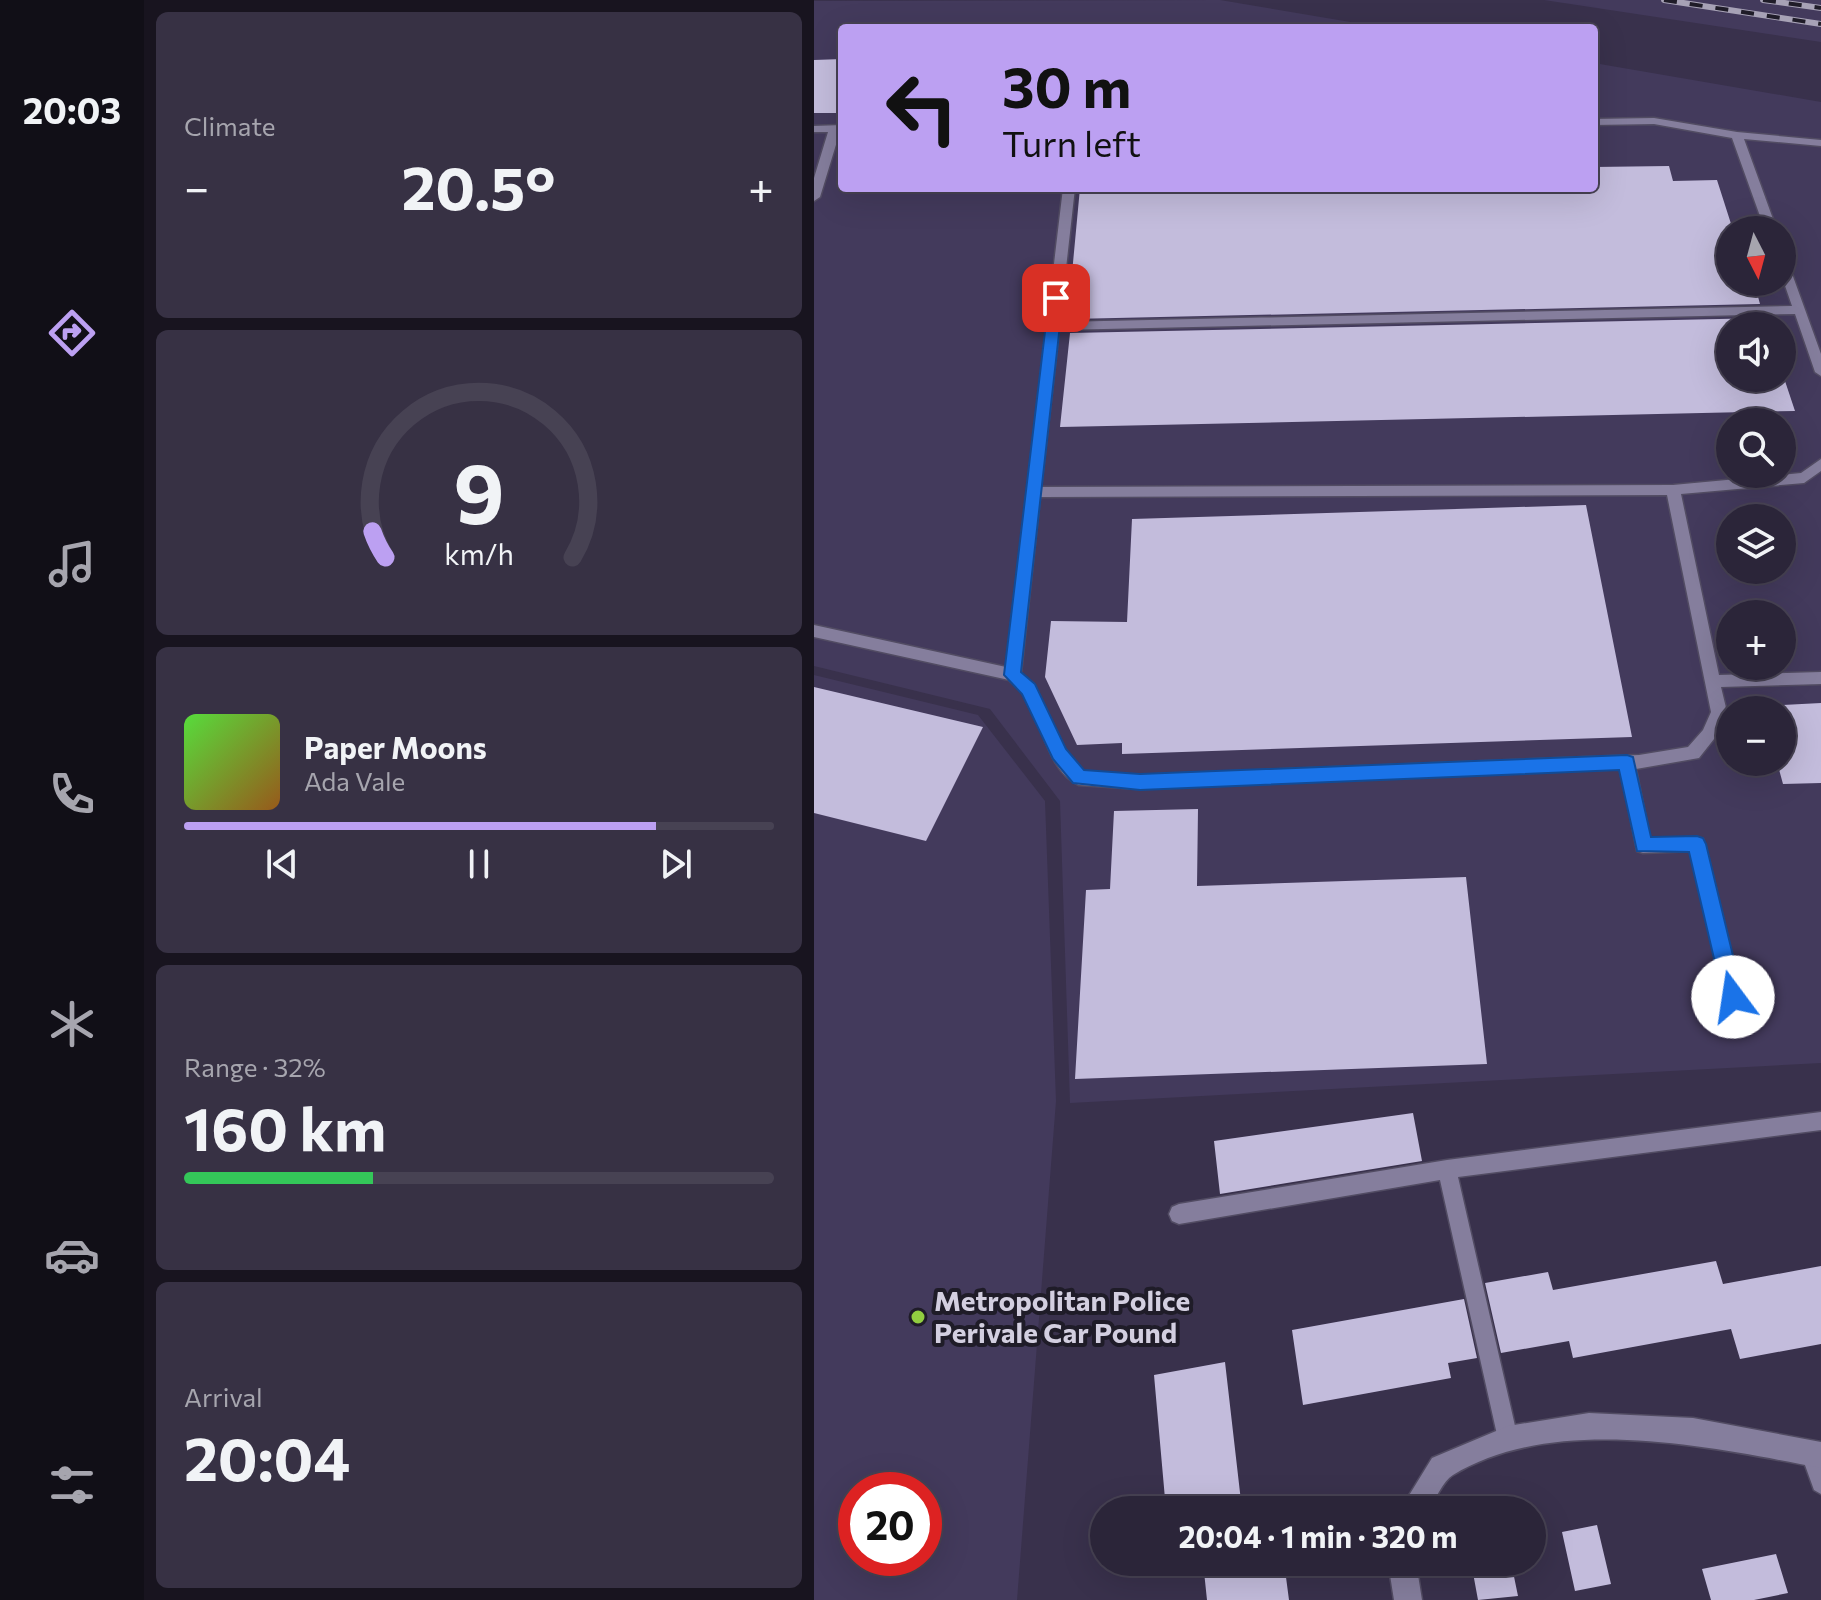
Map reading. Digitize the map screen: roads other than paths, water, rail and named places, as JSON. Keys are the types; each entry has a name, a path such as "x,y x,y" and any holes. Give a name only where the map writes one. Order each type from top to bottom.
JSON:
{"street":[{"path":"1422,1496 1441,1467 1508,1439 1589,1426 1693,1431 1816,1455"},
{"path":"1404,1576 1408,1600"}],"lane":[{"path":"1598,122 1654,121 1737,135 1821,143"},
{"path":"814,129 838,128 814,197"},
{"path":"1737,135 1766,216"},
{"path":"1013,675 1069,192"},
{"path":"1795,296 1821,372"},
{"path":"1053,326 1800,310"},
{"path":"1033,492 1673,490 1804,478 1821,464"},
{"path":"814,631 1013,675 1029,689 1059,754 1079,778 1140,782 1627,762 1693,753 1709,734 1719,712 1673,490"},
{"path":"1712,681 1821,678"},
{"path":"1627,762 1643,846 1697,844 1733,997"},
{"path":"1179,1214 1447,1169 1821,1121"},
{"path":"1447,1169 1508,1439"},
{"path":"1816,1455 1821,1483"}],"railway":[{"path":"1664,0 1821,24"},
{"path":"1763,0 1821,8"}],"place":[{"name":"Metropolitan Police Perivale Car Pound","path":"918,1317"}]}
